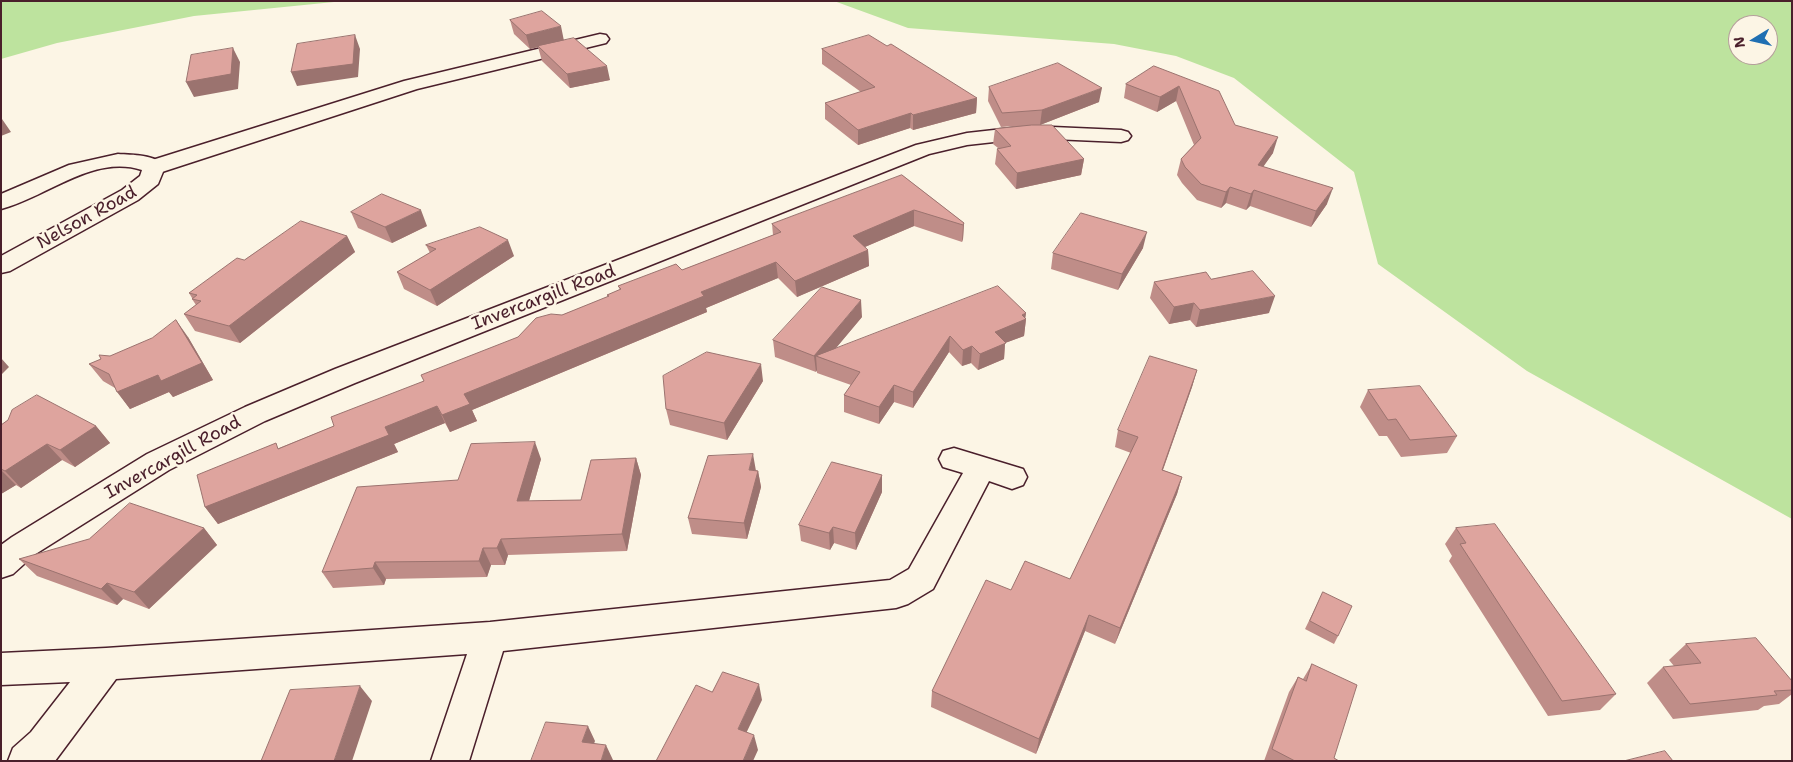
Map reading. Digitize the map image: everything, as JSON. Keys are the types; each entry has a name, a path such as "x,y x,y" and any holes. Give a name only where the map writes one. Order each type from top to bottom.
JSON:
{"street":[{"path":"154,167 411,85 600,39"},
{"name":"Invercargill Road","path":"1,564 23,546 158,462 255,414 344,376 923,149 967,139 1012,133 1121,136"},
{"name":"Nelson Road","path":"1,202 68,174 107,162 131,160 154,167 150,179 142,187 1,266"},
{"path":"1,669 106,664 490,637 896,594 921,579 983,467"},
{"path":"450,761 490,637"},
{"path":"27,761 44,746 106,664"}],"green space":[{"path":"1,1 344,1 194,16 57,43 1,59"},
{"path":"834,1 1792,1 1792,519 1527,371 1378,264 1354,172 1234,78 1176,56 1114,44 908,28"}],"building":[{"path":"542,11 561,26 526,35 510,20"},
{"path":"355,35 353,64 291,72 297,44"},
{"path":"869,35 887,46 891,44 977,98 913,115 911,113 858,130 825,103 875,87 822,49"},
{"path":"574,38 607,66 567,74 538,46"},
{"path":"233,48 231,74 186,82 191,55"},
{"path":"1058,63 1102,88 1042,110 1002,113 989,87"},
{"path":"1154,66 1219,91 1235,125 1278,137 1258,165 1333,188 1316,211 1254,190 1251,194 1230,187 1226,192 1201,184 1185,167 1181,159 1201,138 1179,86 1160,97 1126,84"},
{"path":"1052,125 1084,159 1017,173 997,149 1011,146 995,129"},
{"path":"902,175 964,223 963,225 914,210 853,236 868,250 795,281 776,262 701,292 704,296 464,394 470,404 442,415 437,406 385,427 389,435 205,507 197,475 276,443 278,449 334,426 331,417 424,381 421,375 518,337 536,318 551,314 562,315 609,296 607,295 621,289 618,286 676,264 682,270 781,232 772,224"},
{"path":"382,194 421,210 385,227 351,212"},
{"path":"1081,213 1147,232 1122,274 1053,253"},
{"path":"301,221 347,236 229,326 184,314 201,301 192,299 197,295 189,293 237,258 244,260"},
{"path":"480,227 508,240 430,290 397,272 436,249 426,245"},
{"path":"1253,271 1275,296 1200,310 1194,303 1174,307 1154,282 1206,272 1211,279"},
{"path":"998,286 1026,313 1022,315 1026,319 995,332 1006,343 980,354 972,346 963,350 950,336 913,392 894,385 879,407 844,395 860,372 816,356"},
{"path":"822,287 861,300 814,356 773,340"},
{"path":"176,320 202,363 161,381 158,375 117,392 109,374 89,364 101,359 99,355 110,356 152,338"},
{"path":"707,352 761,364 724,423 666,409 663,376"},
{"path":"1150,356 1197,370 1162,470 1182,477 1120,628 1089,615 1039,739 932,691 986,580 1011,590 1025,561 1070,579 1138,437 1118,430"},
{"path":"1420,386 1457,436 1410,440 1396,419 1388,420 1368,390"},
{"path":"37,395 96,426 60,450 47,444 5,471 1,469 1,425 8,420 12,410"},
{"path":"535,442 517,501 581,500 591,460 636,458 622,534 501,539 497,548 483,548 479,561 375,562 373,568 322,572 357,487 458,480 471,444"},
{"path":"753,454 749,470 758,471 744,523 688,518 708,456"},
{"path":"832,462 882,475 855,533 833,527 829,533 799,525"},
{"path":"130,503 204,528 134,592 107,583 101,589 19,559 89,539"},
{"path":"1495,524 1616,694 1562,701 1460,544 1466,543 1456,528"},
{"path":"1323,592 1352,606 1338,636 1310,621"},
{"path":"1756,638 1792,681 1792,690 1774,691 1777,695 1690,704 1663,667 1701,663 1686,644"},
{"path":"1312,664 1357,685 1334,758 1339,761 1295,761 1272,749 1298,677 1306,681"},
{"path":"723,672 759,684 738,729 754,735 743,761 656,761 696,685 712,692"},
{"path":"360,686 334,761 261,761 290,690"},
{"path":"546,722 588,726 582,742 606,745 601,761 531,761"},
{"path":"1665,751 1673,761 1624,761"}]}
